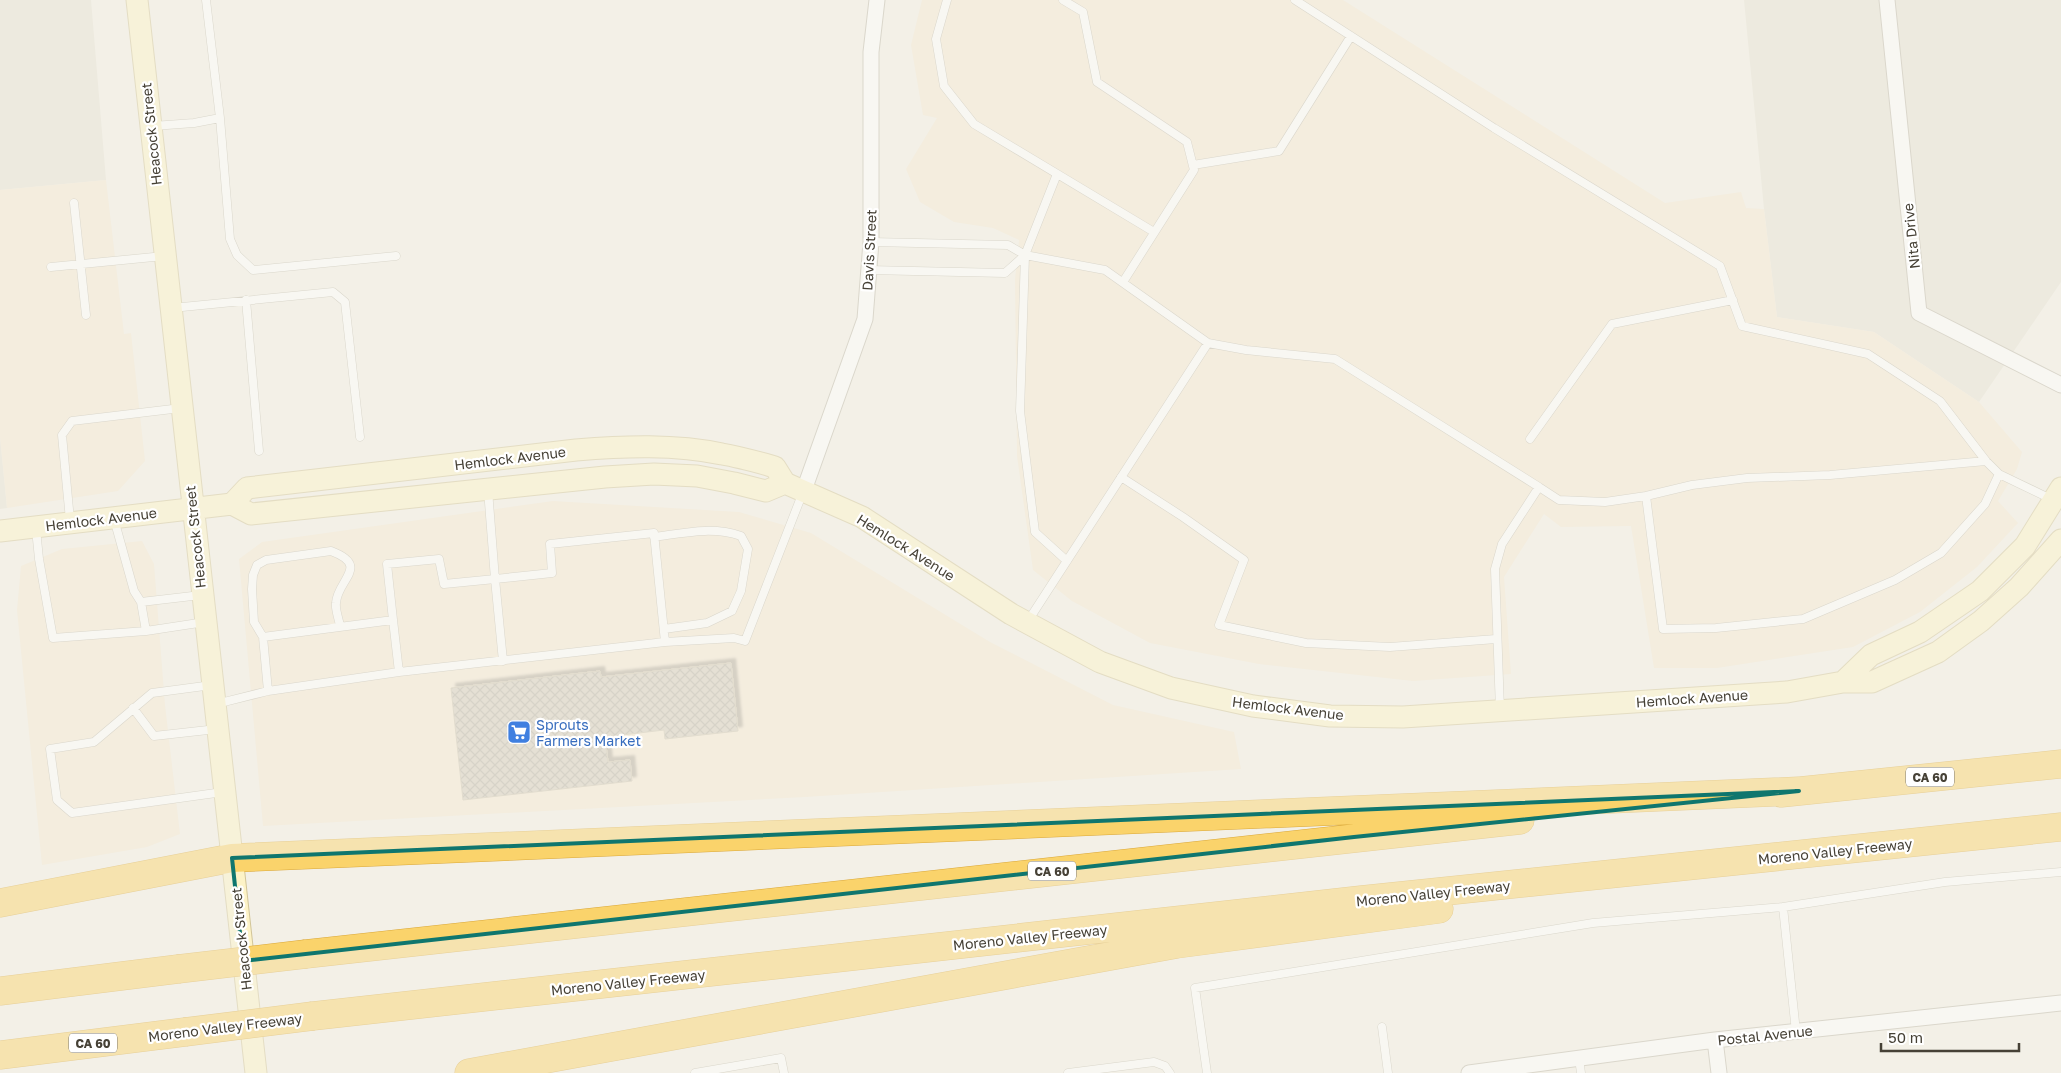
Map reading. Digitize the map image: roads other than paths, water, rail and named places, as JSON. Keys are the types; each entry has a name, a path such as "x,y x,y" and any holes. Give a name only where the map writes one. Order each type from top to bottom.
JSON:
{"highway":[{"name":"CA 60","path":"0,991 306,954 1354,837 2061,764"},
{"path":"0,903 232,858 1799,791"},
{"name":"Moreno Valley Freeway","path":"0,1054 313,1016 1342,902 2061,827"},
{"path":"469,1073 1177,944 1371,920 1806,854"}],"street":[{"name":"Heacock Street","path":"137,0 256,1073"},
{"name":"Davis Street","path":"794,487 864,319 871,242 871,52 877,0"},
{"name":"Nita Drive","path":"1887,0 1919,314 2061,385"},
{"name":"Hemlock Avenue","path":"232,504 247,488 576,450 625,446 674,448 721,453 775,467 794,487 862,518 1027,622 1100,662 1171,688 1253,706 1330,716 1394,717 1787,692 1843,682 1872,682 1938,652 1981,621 2019,587 2061,540"},
{"name":"Hemlock Avenue","path":"0,530 232,504 251,514 605,476 654,474 697,476 766,491 794,487"},
{"path":"1843,682 1871,655 1920,632 1980,591 2026,546 2057,494"},
{"name":"Postal Avenue","path":"1469,1073 1580,1066 1715,1040 2061,1003"},
{"path":"1715,1040 1719,1073"}],"lane":[{"path":"206,0 220,118 230,240 237,255 253,270 396,256"},
{"path":"947,0 936,39 944,86 974,124 1154,232"},
{"path":"1063,0 1083,12 1097,82 1187,142 1193,165 1194,170 1122,282"},
{"path":"1295,0 1494,128 1720,266 1742,326 1868,354 1940,401 1986,462 2000,474 2057,494"},
{"path":"1193,165 1279,151 1351,36"},
{"path":"150,126 194,123 220,118"},
{"path":"1057,174 1025,255 1020,411 1035,532 1067,561"},
{"path":"74,203 86,315"},
{"path":"871,242 1008,245 1025,255 1105,270 1208,343 1246,350 1335,360 1559,500 1605,502 1646,496 1692,485 1747,478 1830,475 1986,462"},
{"path":"868,270 1005,273 1025,255"},
{"path":"51,268 164,256"},
{"path":"170,308 333,292 345,302 360,437"},
{"path":"246,300 258,451"},
{"path":"1530,439 1612,324 1732,300"},
{"path":"1027,622 1208,343"},
{"path":"70,522 62,435 72,421 181,408"},
{"path":"1646,496 1663,629 1716,628 1803,619 1895,580 1941,553 1985,504 2000,474"},
{"path":"1121,477 1183,517 1244,560 1219,625 1306,643 1390,648 1496,639"},
{"path":"224,792 72,813 57,800 50,749 94,742 152,693 213,695 268,691 399,672 665,642 734,638 745,641 794,487"},
{"path":"488,488 494,579 503,661"},
{"path":"1500,710 1495,569 1502,544 1539,488"},
{"path":"114,517 134,591 141,602 146,631"},
{"path":"36,526 53,638 146,631 205,622"},
{"path":"654,537 696,530 726,531 741,536 748,548 740,591 732,611 707,623 664,629"},
{"path":"399,672 387,564 439,559 444,584 552,573 550,544 654,533 665,642"},
{"path":"268,691 264,637 254,622 252,589 253,575 257,565 266,560 331,550 341,554 349,562 351,571 338,593 336,603 340,626"},
{"path":"141,602 202,594"},
{"path":"264,637 393,620"},
{"path":"133,708 154,736 217,729"},
{"path":"1207,1073 1195,988 1593,923 1783,907 1945,882 2061,872"},
{"path":"1783,907 1796,1032"},
{"path":"1382,1027 1388,1073"},
{"path":"694,1073 781,1058 784,1073"},
{"path":"1068,1073 1154,1062 1165,1066 1170,1073"}],"place":[{"name":"Sprouts Farmers Market","path":"519,732"}]}
